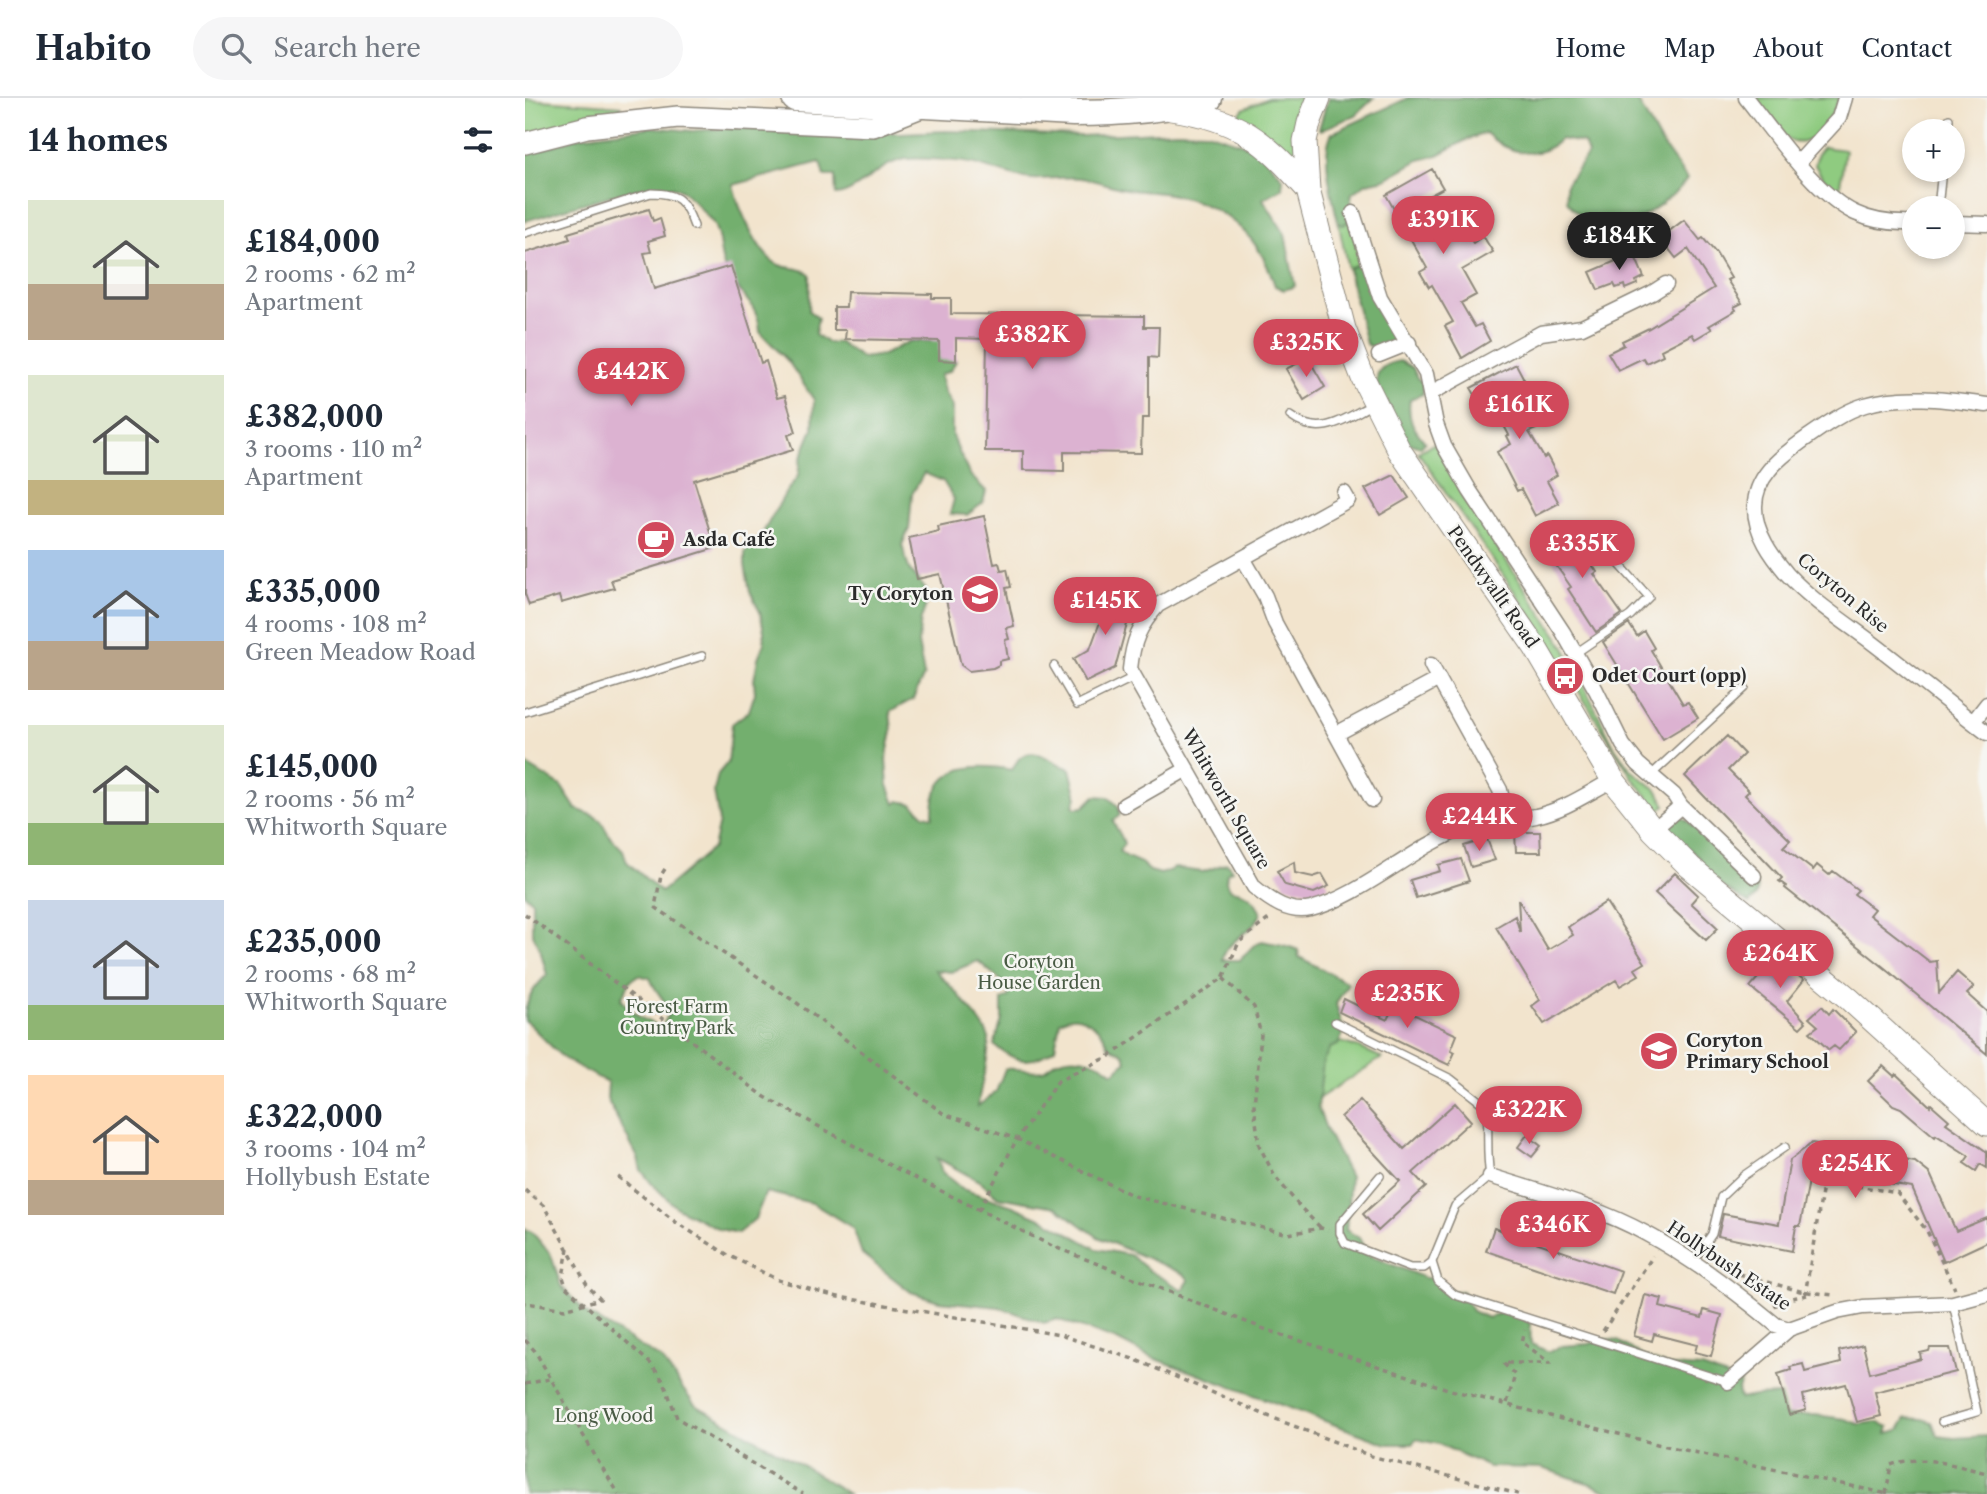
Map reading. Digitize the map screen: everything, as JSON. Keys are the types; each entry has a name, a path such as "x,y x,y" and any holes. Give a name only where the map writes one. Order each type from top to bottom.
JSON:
{"highway":[{"path":"795,98 1073,113 1118,113 1162,108 1209,98"}],"main road":[{"name":"Pendwyallt Road","path":"1319,98 1305,141 1308,190 1344,329 1374,404 1418,480 1535,647 1613,780 1653,830 1690,867 1848,998 1987,1124"},
{"name":"Pendwyallt Road","path":"1162,108 1213,117 1239,129 1269,148 1308,190"}],"street":[{"path":"1746,98 1798,163 1834,199 1855,213 1885,222 1902,223"},
{"path":"1798,163 1839,118 1845,98"},
{"path":"525,143 587,127 667,118 709,117 873,126 926,105"},
{"path":"1353,213 1380,297 1426,374 1436,424 1444,446 1470,492 1576,653 1623,745 1637,764 1674,795 1681,806 1754,876"},
{"path":"1965,223 1987,224"},
{"path":"1431,393 1541,333 1582,327 1666,284"},
{"path":"1379,355 1409,343"},
{"name":"Coryton Rise","path":"1987,405 1907,400 1866,404 1848,412 1794,447 1775,464 1762,478 1755,509 1764,540 1788,575 1987,733"},
{"name":"Whitworth Square","path":"1284,907 1271,901 1254,887 1130,669 1131,660 1140,626 1158,606 1347,500 1344,493"},
{"path":"1244,558 1265,596 1275,623 1372,800"},
{"path":"1431,664 1500,790 1507,821"},
{"path":"1336,734 1439,679"},
{"path":"1973,722 1987,704"},
{"path":"1124,805 1187,769"},
{"path":"1284,907 1310,909 1339,898 1445,837 1469,827 1560,809 1613,780"},
{"path":"1653,830 1681,806"},
{"name":"Hollybush Estate","path":"1490,1176 1572,1203 1643,1231 1693,1261 1776,1325 1789,1329"},
{"name":"Hollybush Estate","path":"1728,1382 1789,1329 1837,1312 1863,1307 1957,1302 1987,1294"}],"lane":[{"path":"525,233 651,193 667,193 680,199 688,209 694,226"},
{"path":"1290,416 1300,423 1324,428 1374,404"},
{"path":"1576,653 1630,616 1649,597 1591,534"},
{"path":"525,712 702,656"},
{"path":"1054,666 1077,705 1135,677"},
{"path":"1651,775 1745,688"},
{"path":"1335,1022 1451,1079 1487,1107 1486,1155 1490,1176 1455,1206 1432,1262 1424,1268 1411,1268 1345,1243 1340,1233 1340,1224 1380,1176"},
{"path":"1693,1261 1711,1234 1721,1196 1743,1176 1785,1147"},
{"path":"1432,1262 1438,1281 1455,1295 1728,1382"},
{"path":"1942,1422 1977,1412 1957,1302"}],"path":[{"path":"665,869 655,907 797,1003 944,1114 1017,1139 1134,1196 1288,1234 1321,1228 1340,1233"},
{"path":"979,1210 1017,1139 1058,1081 1108,1058 1223,978 1239,942 1284,907"},
{"path":"525,914 765,1097 893,1167 1052,1246 1268,1330 1451,1390 1657,1444 1877,1493 1887,1494 1891,1465 1906,1460 1927,1460 1987,1473"},
{"path":"1223,978 1254,1007 1261,1035 1254,1105 1259,1145 1274,1175 1321,1228"},
{"path":"618,1177 677,1223 778,1280 833,1296 1060,1335 1136,1360 1371,1456 1518,1494"},
{"path":"1806,1294 1824,1180 1897,1193 1927,1231 1957,1302"},
{"path":"525,1190 544,1206 587,1285 600,1299 565,1309 525,1303"},
{"path":"1597,1339 1662,1242"},
{"path":"568,1248 563,1277 566,1287 651,1364 664,1382 677,1418 803,1494"},
{"path":"1710,1274 1721,1269 1806,1294"},
{"path":"1762,1312 1806,1294 1840,1295"},
{"path":"1507,1403 1515,1375 1503,1363 1550,1363 1522,1342 1528,1317"},
{"path":"525,1340 535,1351 619,1494"},
{"path":"525,1384 550,1379"}],"green space":[{"path":"1268,98 1304,98 1298,125 1299,158 1293,159 1282,146 1239,115 1243,109"},
{"path":"1328,98 1374,98 1356,115 1321,130 1319,129"},
{"path":"1408,98 1636,98 1659,140 1687,179 1672,195 1647,214 1620,228 1599,230 1567,201 1566,184 1588,154 1584,143 1560,139 1542,151 1523,152 1503,146 1486,133 1438,155 1419,160 1385,179 1367,183 1352,193 1348,222 1343,225 1338,222 1327,164 1332,133"},
{"path":"1754,98 1839,98 1833,112 1819,131 1809,140 1799,143 1782,135"},
{"path":"525,99 621,106 621,115 525,135"},
{"path":"651,127 693,131 730,128 1081,136 1177,131 1207,132 1241,143 1262,154 1283,178 1282,188 1263,199 1285,234 1295,286 1284,290 1275,286 1260,252 1238,226 1209,207 1174,195 1125,189 1080,178 1025,178 975,164 920,159 906,159 886,166 853,189 836,195 835,176 824,176 820,162 733,185 744,217 764,252 779,265 810,274 809,311 818,318 815,335 829,343 838,342 862,358 883,355 910,341 931,341 932,324 956,361 950,371 940,375 944,392 952,406 952,436 969,474 986,491 983,503 967,515 950,514 954,499 943,481 924,473 912,494 909,529 902,545 909,569 926,590 927,602 921,619 918,643 924,675 913,699 890,712 892,731 886,760 888,785 895,804 899,801 913,804 924,815 933,817 934,800 939,787 956,771 982,767 1012,770 1020,757 1033,753 1070,769 1077,797 1074,806 1077,808 1084,807 1095,796 1108,797 1118,806 1120,815 1113,821 1124,844 1119,851 1150,871 1161,874 1175,868 1203,872 1227,863 1232,870 1227,873 1226,882 1231,890 1250,897 1261,914 1252,927 1229,946 1222,960 1240,960 1262,941 1298,950 1299,957 1348,983 1336,1004 1344,1032 1338,1045 1330,1048 1323,1061 1318,1108 1350,1177 1346,1230 1359,1238 1368,1255 1431,1278 1444,1292 1462,1291 1472,1311 1488,1318 1506,1311 1519,1314 1530,1323 1531,1344 1549,1352 1562,1346 1589,1344 1604,1339 1618,1341 1646,1358 1668,1366 1702,1368 1741,1382 1738,1389 1740,1399 1780,1395 1786,1416 1815,1415 1845,1419 1858,1424 1877,1422 1889,1427 1887,1433 1899,1430 1906,1418 1922,1419 1932,1422 1938,1436 1987,1436 1987,1494 1612,1494 1542,1468 1489,1467 1439,1444 1416,1439 1412,1444 1387,1444 1148,1356 1117,1340 1057,1319 1044,1323 999,1307 939,1301 911,1292 862,1254 853,1228 812,1203 766,1192 755,1219 738,1233 719,1229 677,1208 652,1184 641,1170 638,1158 607,1099 608,1083 563,1058 525,1020 531,995 547,975 540,949 532,933 532,901 525,894 525,764 561,786 576,809 601,821 610,837 623,850 627,862 661,892 713,848 719,822 714,791 718,774 728,762 732,724 749,711 755,693 754,680 758,658 764,643 760,612 750,592 745,553 753,540 757,543 798,476 800,460 813,429 814,400 788,361 760,332 756,313 725,269 713,223 680,189 648,188 627,192 525,221 525,155 579,137","holes":["978,961 1007,986 1009,996 1002,1000 1002,1020 994,1045 1010,1056 1031,1060 1047,1054 1055,1048 1060,1021 1077,1017 1094,1026 1108,1046 1124,1054 1126,1062 1113,1073 1094,1061 1079,1058 1064,1059 1038,1071 1005,1069 996,1092 978,1106 989,1040 975,1015 935,970 951,972","638,975 650,978 670,1011 662,1027 640,1017 621,999 631,980","937,1158 979,1181 998,1197 1056,1207 1098,1237 1184,1274 1189,1280 1183,1290 1150,1271 1130,1255 1097,1249 1045,1220 962,1189 942,1172"]},
{"path":"1823,147 1845,150 1839,193 1822,177 1815,165 1818,153"},
{"path":"1348,218 1363,267 1355,265 1350,278 1351,284 1338,222"},
{"path":"1355,265 1363,267 1393,326 1395,336 1391,345 1376,349 1366,344 1350,278 1349,269"},
{"path":"1400,361 1413,368 1417,378 1423,383 1423,394 1410,399 1409,406 1412,422 1425,442 1421,447 1404,438 1379,391 1377,375 1381,369"},
{"path":"1435,443 1466,501 1564,646 1615,748 1631,770 1658,791 1665,805 1659,811 1632,777 1539,627 1418,452"},
{"path":"1680,816 1689,822 1722,855 1749,875 1758,887 1756,896 1749,904 1705,875 1700,859 1665,832 1668,820"},
{"path":"1326,1037 1382,1058 1313,1102"},
{"name":"Long Wood","path":"525,1229 532,1232 551,1255 561,1286 586,1313 661,1359 694,1404 848,1494 525,1494"}],"building":[{"path":"1432,169 1443,188 1427,197 1444,227 1459,218 1473,243 1483,236 1493,252 1462,270 1476,295 1461,303 1475,327 1481,324 1490,341 1462,358 1445,326 1453,322 1432,285 1429,287 1420,272 1427,268 1386,195"},
{"path":"649,209 653,221 660,218 665,236 648,241 651,252 644,253 654,289 731,266 761,363 766,361 777,398 785,396 796,432 788,435 793,450 694,480 715,548 611,580 614,588 561,603 559,596 529,605 525,594 525,253 570,239 568,233"},
{"path":"1684,220 1700,240 1703,238 1716,253 1731,278 1727,280 1742,303 1734,307 1736,310 1709,326 1712,329 1695,339 1692,334 1661,350 1663,355 1646,363 1643,358 1618,370 1608,353 1624,345 1622,341 1649,328 1714,288 1688,249 1676,258 1660,238"},
{"path":"1631,247 1644,277 1636,281 1637,284 1625,289 1624,285 1616,288 1614,284 1598,290 1590,272 1616,261 1613,255"},
{"path":"847,292 932,294 932,298 951,298 951,314 1144,316 1144,327 1159,327 1158,358 1149,357 1149,418 1142,418 1141,453 1064,452 1064,471 1023,470 1023,451 985,451 987,339 956,338 956,361 939,360 939,341 845,339 846,330 834,330 834,307 846,307"},
{"path":"1308,358 1325,387 1304,400 1286,369"},
{"path":"1516,364 1524,379 1512,386 1536,429 1529,432 1557,475 1547,481 1559,503 1535,516 1521,489 1517,491 1497,452 1511,444 1507,436 1509,435 1489,398 1480,403 1471,388"},
{"path":"1394,475 1409,498 1380,515 1365,489"},
{"path":"984,516 994,564 999,563 1001,570 1007,569 1011,587 1006,588 1014,626 1006,628 1009,639 1005,640 1008,659 999,661 999,665 993,668 969,671 961,665 940,574 917,579 909,538 939,531 938,526"},
{"path":"1568,529 1597,572 1594,574 1622,614 1596,632 1568,589 1571,587 1542,545"},
{"path":"1114,589 1129,617 1115,668 1086,682 1073,659 1090,649 1100,622 1089,602"},
{"path":"1629,624 1637,636 1644,631 1654,648 1651,650 1683,704 1688,702 1698,718 1663,739 1603,642"},
{"path":"1727,736 1744,754 1728,770 1749,791 1745,795 1790,840 1783,847 1813,870 1817,865 1829,875 1833,871 1858,890 1854,894 1874,909 1869,915 1930,962 1937,961 1939,993 1957,972 1974,987 1967,994 1987,1012 1987,1054 1785,888 1779,881 1782,878 1685,776"},
{"path":"1515,832 1540,832 1541,852 1516,852"},
{"path":"1487,839 1495,860 1471,867 1464,846"},
{"path":"1461,859 1469,881 1416,898 1410,880 1440,871 1438,865"},
{"path":"1294,862 1295,873 1313,877 1322,874 1329,886 1314,893 1285,885 1277,871"},
{"path":"1675,873 1698,895 1691,903 1718,928 1706,940 1655,893"},
{"path":"1518,899 1548,950 1573,935 1568,927 1606,902 1645,963 1635,969 1639,975 1620,986 1616,980 1544,1024 1532,1006 1540,1000 1496,927 1515,916 1520,932"},
{"path":"1774,959 1804,980 1787,1001 1806,1022 1800,1028 1750,987"},
{"path":"1344,999 1387,1020 1394,1005 1457,1035 1451,1050 1455,1052 1449,1065 1339,1012"},
{"path":"1822,1006 1829,1014 1833,1009 1856,1032 1839,1050 1834,1046 1829,1050 1810,1032 1818,1026 1809,1018"},
{"path":"1883,1066 1949,1120 1946,1123 1987,1152 1987,1168 1980,1164 1976,1171 1964,1163 1969,1156 1936,1135 1935,1137 1901,1108 1893,1105 1868,1081"},
{"path":"1360,1100 1404,1149 1455,1103 1471,1121 1413,1173 1426,1187 1378,1231 1363,1214 1400,1181 1341,1117"},
{"path":"1527,1135 1541,1146 1532,1157 1518,1147"},
{"path":"1812,1143 1915,1162 1930,1174 1956,1231 1987,1218 1987,1242 1944,1262 1912,1188 1811,1171 1792,1251 1718,1236 1723,1214 1779,1224 1790,1160"},
{"path":"1494,1228 1621,1271 1613,1294 1486,1251"},
{"path":"1645,1295 1662,1299 1660,1307 1702,1318 1704,1310 1722,1315 1711,1356 1695,1352 1697,1345 1654,1334 1652,1341 1634,1336"},
{"path":"1863,1345 1870,1373 1921,1359 1920,1353 1929,1351 1930,1348 1950,1348 1956,1372 1875,1392 1881,1416 1857,1422 1846,1384 1803,1395 1806,1410 1789,1415 1778,1374 1803,1364 1805,1372 1841,1363 1839,1351"}],"place":[{"name":"Asda Café","path":"656,540"},
{"name":"Ty Coryton","path":"980,594"},
{"name":"Odet Court (opp)","path":"1565,676"},
{"name":"Coryton Primary School","path":"1659,1051"}],"park label":[{"name":"Coryton House Garden","path":"1039,972"},
{"name":"Forest Farm Country Park","path":"677,1017"}]}
